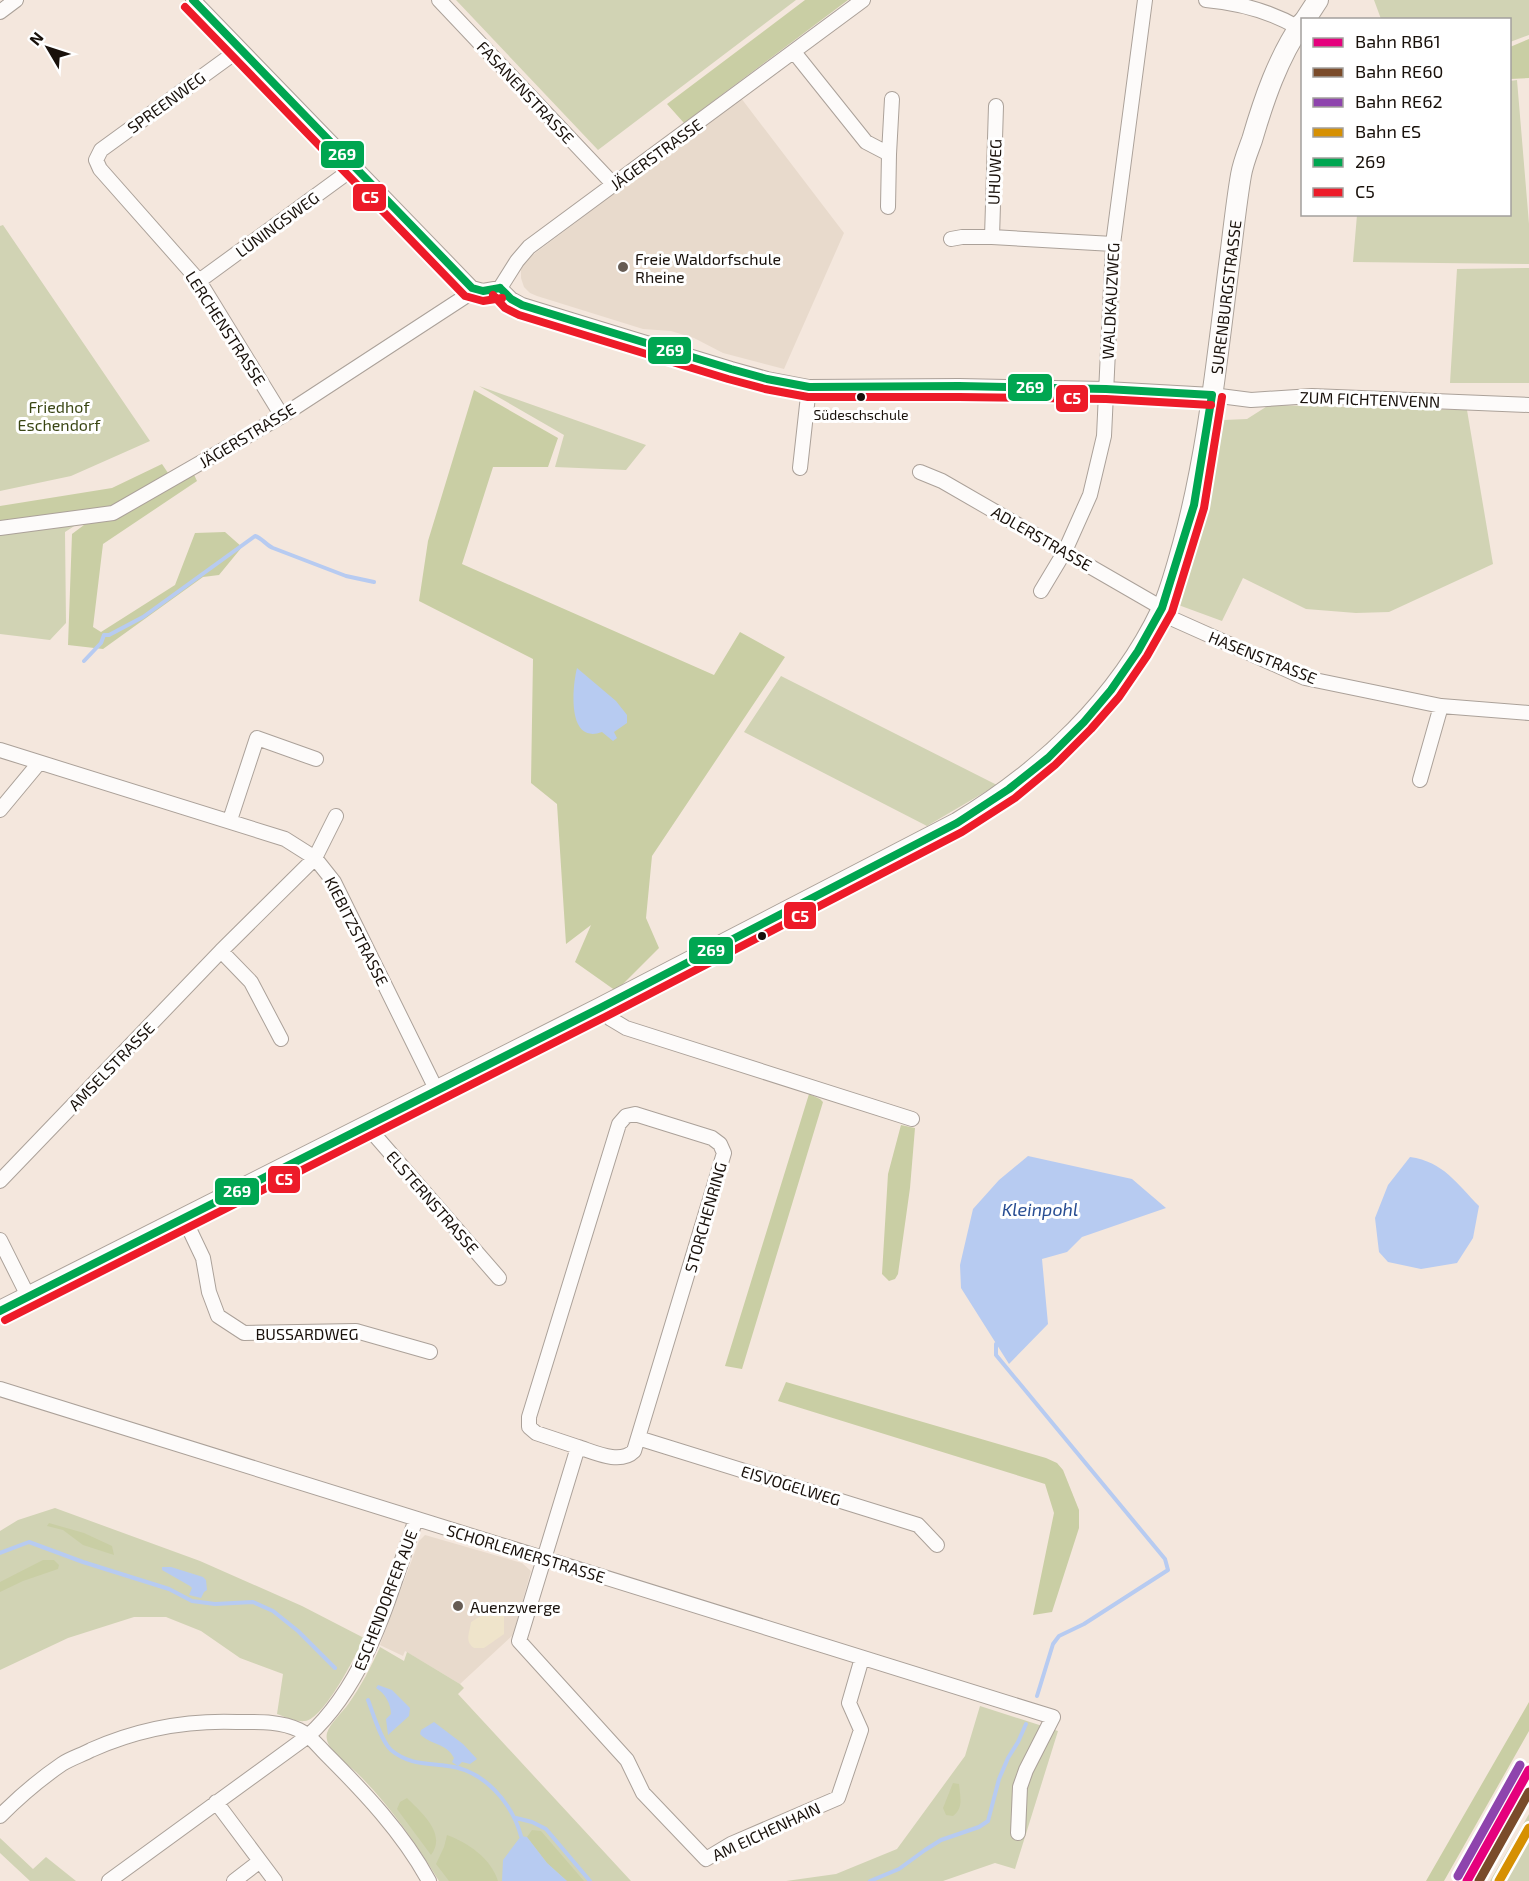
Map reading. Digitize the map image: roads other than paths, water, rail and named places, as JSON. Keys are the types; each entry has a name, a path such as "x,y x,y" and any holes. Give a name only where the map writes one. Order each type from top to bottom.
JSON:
{"street":[{"path":"0,12 16,0"},
{"path":"193,0 472,288 483,291 500,288"},
{"name":"FASANENSTRASSE","path":"439,0 614,185"},
{"name":"JÄGERSTRASSE","path":"500,288 517,261 529,248 863,0"},
{"name":"WALDKAUZWEG","path":"1041,591 1065,551 1090,495 1104,436 1113,244 1145,0"},
{"path":"1206,0 1252,7 1301,24"},
{"name":"SURENBURGSTRASSE","path":"1306,18 1318,0"},
{"name":"SURENBURGSTRASSE","path":"0,1311 600,1008 957,823 992,802 1048,758 1084,722 1111,690 1162,608 1194,505 1212,395 1242,172 1263,103 1282,58 1301,26"},
{"name":"SPREENWEG","path":"96,160 101,150 240,49"},
{"path":"794,52 866,142 889,154"},
{"path":"888,207 892,99"},
{"name":"UHUWEG","path":"992,237 996,106"},
{"name":"LERCHENSTRASSE","path":"96,160 100,169 199,281 282,416"},
{"name":"LÜNINGSWEG","path":"199,281 354,167"},
{"path":"951,239 992,237 1113,244"},
{"name":"JÄGERSTRASSE","path":"0,528 113,513 282,416 466,296 472,288"},
{"name":"ZUM FICHTENVENN","path":"500,288 511,299 522,305 731,369 809,387 959,386 1106,389 1212,395 1251,400 1312,396 1529,405"},
{"path":"800,468 809,387"},
{"name":"ADLERSTRASSE","path":"920,472 942,481 1162,608"},
{"name":"HASENSTRASSE","path":"1162,608 1173,619 1305,678 1441,706 1529,713"},
{"path":"1420,780 1441,706"},
{"path":"230,820 257,738 316,759"},
{"name":"KIEBITZSTRASSE","path":"0,750 230,820 285,839 315,858 334,882 436,1089"},
{"path":"0,810 39,763"},
{"name":"AMSELSTRASSE","path":"0,1180 315,858 336,816"},
{"path":"222,951 251,982 281,1039"},
{"path":"600,1008 611,1019 626,1028 912,1119"},
{"name":"STORCHENRING","path":"635,1114 712,1138 720,1144 724,1153 634,1451 629,1456 619,1458 578,1447 536,1433 529,1428 529,1417 619,1124 626,1116 635,1114"},
{"name":"ELSTERNSTRASSE","path":"366,1125 499,1278"},
{"name":"BUSSARDWEG","path":"184,1218 203,1258 209,1292 218,1316 244,1333 356,1331 430,1352"},
{"path":"0,1240 28,1296"},
{"name":"SCHORLEMERSTRASSE","path":"0,1389 544,1557 1053,1718 1026,1770 1020,1787 1018,1833"},
{"name":"EISVOGELWEG","path":"638,1438 918,1525 937,1545"},
{"path":"544,1557 578,1447"},
{"name":"ESCHENDORFER AUE","path":"108,1881 308,1736 324,1721 355,1677 369,1650 416,1519"},
{"name":"AM EICHENHAIN","path":"544,1557 519,1641 627,1760 643,1793 706,1859 731,1844 838,1798 861,1730 849,1703 862,1658"},
{"path":"0,1816 63,1763 112,1741 156,1728 202,1721 274,1723 299,1730 308,1736 383,1814 429,1881"},
{"path":"216,1802 274,1881"},
{"path":"234,1881 260,1861"}],"water":[{"path":"577,668 616,701 627,715 627,723 614,732 617,738 613,741 602,732 591,734 583,730 577,723 573,700"},
{"name":"Kleinpohl","path":"1028,1156 1132,1179 1166,1208 1082,1237 1067,1252 1042,1259 1048,1324 1009,1364 961,1288 960,1265 973,1209 999,1180"},
{"path":"1410,1157 1441,1169 1479,1206 1473,1238 1457,1263 1421,1269 1388,1262 1379,1252 1375,1218 1388,1185"},
{"path":"162,1567 171,1567 203,1577 206,1580 207,1590 201,1598 189,1595 192,1588 162,1570"},
{"path":"378,1685 392,1690 410,1708 409,1716 388,1735 386,1719 391,1714 391,1710 385,1696 376,1688"},
{"path":"434,1722 463,1744 477,1759 470,1764 462,1762 458,1766 452,1762 454,1758 447,1749 424,1738 420,1734 421,1730"},
{"path":"521,1836 527,1837 547,1863 567,1881 502,1881 503,1860"}],"waterway":[{"path":"84,661 101,643 104,635 109,635 143,617 255,536 273,548 346,576 374,582"},
{"path":"996,1344 996,1355 1165,1559 1168,1570 1084,1624 1059,1636 1053,1644 1037,1696"},
{"path":"0,1553 29,1542 169,1589 192,1601 215,1604 253,1602 273,1611 298,1631 335,1668"},
{"path":"368,1700 381,1734 391,1750 411,1761 461,1769 485,1781 495,1790 511,1812 521,1836"},
{"path":"870,1881 899,1869 941,1840 979,1827 988,1821 999,1779 1026,1724"},
{"path":"516,1818 546,1829 590,1881"}],"rail line":[{"name":"RE62","path":"1458,1876 1520,1765"},
{"name":"RB61","path":"1467,1881 1529,1770"},
{"name":"RE60","path":"1479,1881 1529,1792"},
{"name":"ES","path":"1499,1881 1529,1828"}],"place":[{"name":"Freie Waldorfschule Rheine","path":"623,267"},
{"name":"Südeschschule","path":"861,397"},
{"name":"Auenzwerge","path":"458,1606"}],"park label":[{"name":"Friedhof Eschendorf","path":"59,415"}]}
